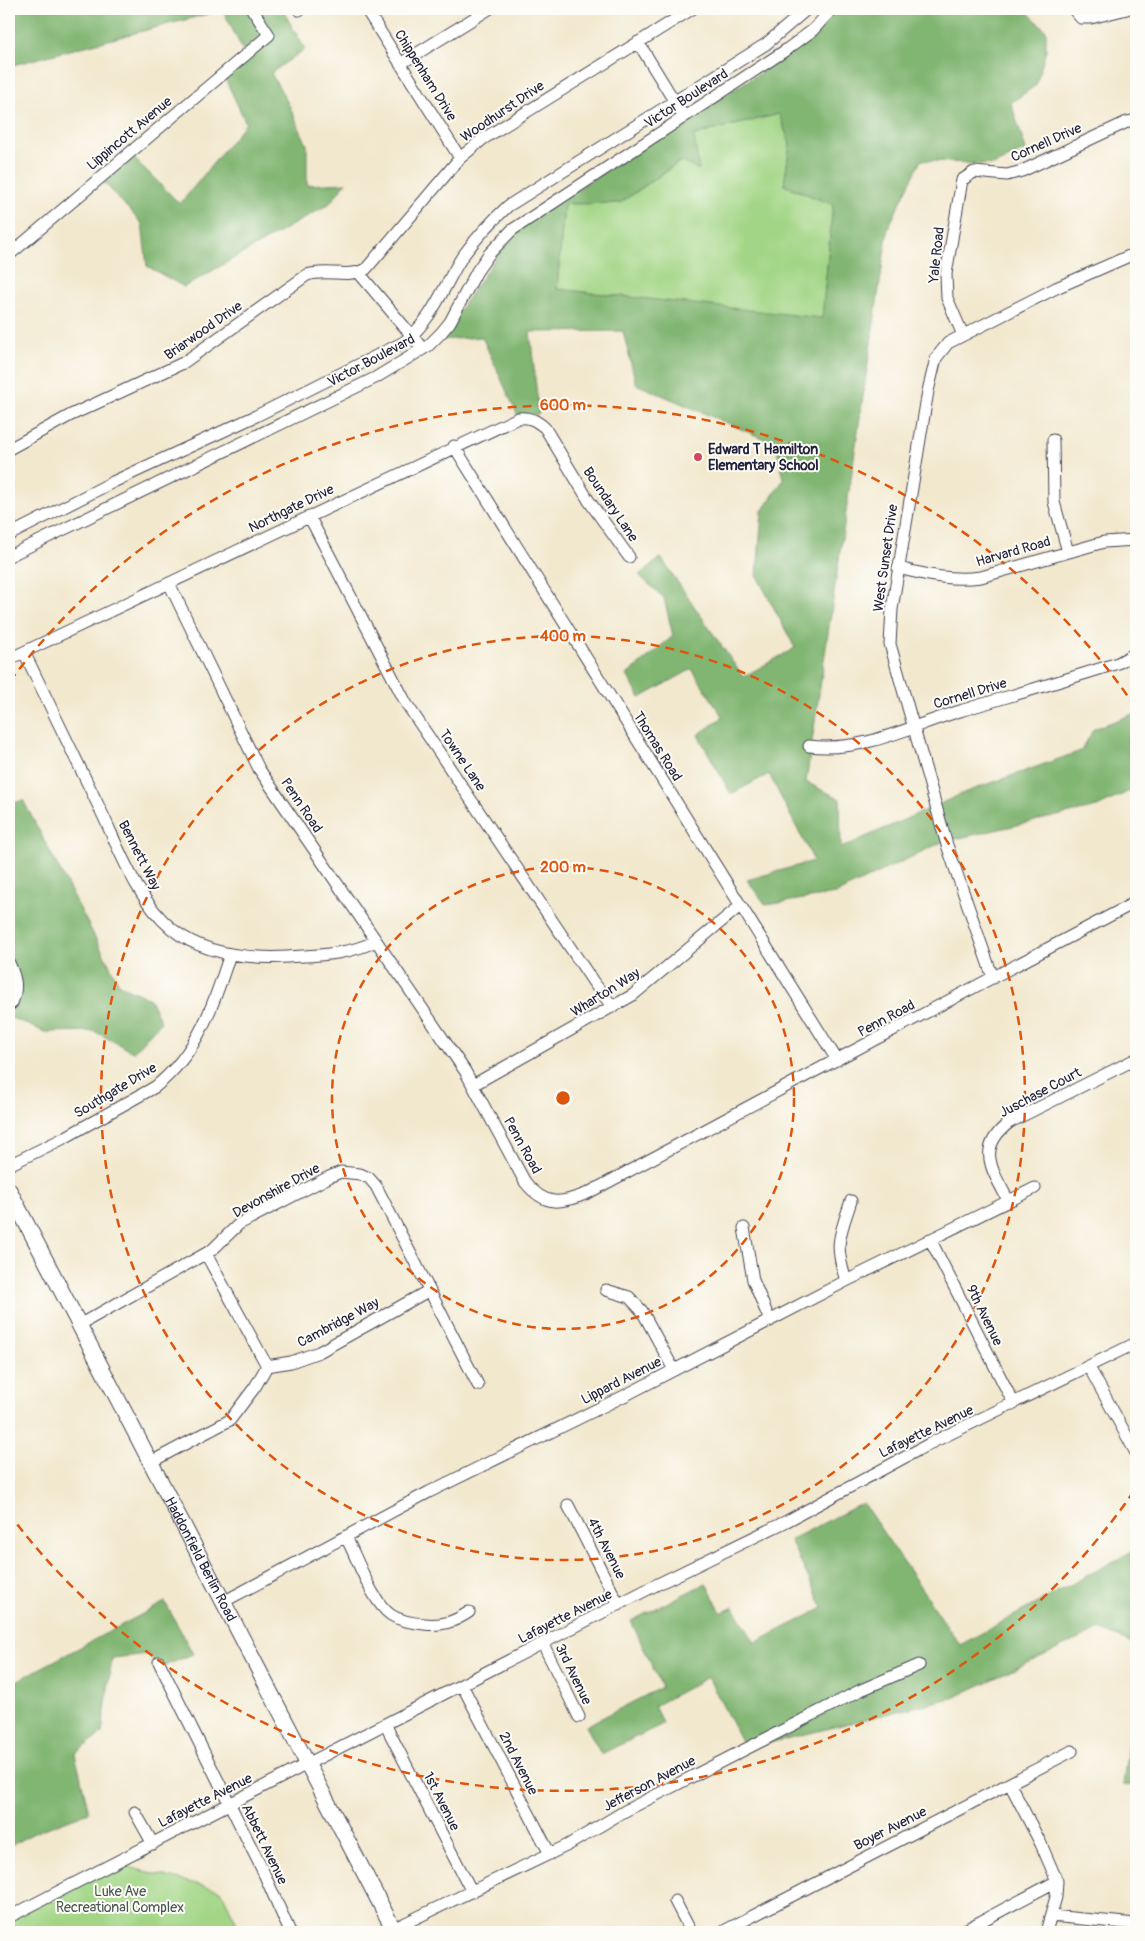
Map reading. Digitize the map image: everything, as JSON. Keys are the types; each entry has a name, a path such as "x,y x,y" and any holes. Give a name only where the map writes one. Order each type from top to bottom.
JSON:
{"main road":[{"name":"Haddonfield Berlin Road","path":"9,1190 394,1931"}],"street":[{"name":"Lippincott Avenue","path":"9,255 269,35 252,9"},
{"name":"Chippenham Drive","path":"366,9 460,158"},
{"path":"400,64 489,9"},
{"name":"Woodhurst Drive","path":"359,273 375,260 460,158 504,125 692,9"},
{"name":"Victor Boulevard","path":"9,535 113,482 256,416 391,349 412,336 430,315 470,246 508,206 766,44 807,9"},
{"name":"Victor Boulevard","path":"9,556 374,378 423,349 446,328 489,254 517,225 786,50 812,30 832,9"},
{"path":"1073,10 1081,18 1091,18 1127,9"},
{"path":"638,42 684,117"},
{"name":"Cornell Drive","path":"965,176 974,172 1007,175 1022,171 1127,122 1136,120"},
{"name":"Yale Road","path":"963,334 947,298 946,274 960,186 965,176"},
{"name":"West Sunset Drive","path":"993,978 947,845 890,644 892,610 898,568 933,367 941,350 963,334 1056,288 1136,253"},
{"name":"Briarwood Drive","path":"9,449 71,415 183,363 287,287 307,275 327,271 350,274 359,273"},
{"path":"359,273 423,349"},
{"path":"451,277 466,291"},
{"name":"Northgate Drive","path":"9,659 508,421 528,417 537,420 545,428 568,467"},
{"path":"1053,440 1054,502 1068,552"},
{"name":"Thomas Road","path":"454,446 838,1060"},
{"name":"Boundary Lane","path":"568,467 589,501 629,557"},
{"name":"Towne Lane","path":"309,516 406,703 594,983 613,1007"},
{"name":"Harvard Road","path":"898,568 937,577 964,579 981,577 1104,542 1136,540"},
{"name":"Penn Road","path":"169,583 259,769 473,1084 525,1182 540,1197 549,1201 572,1200 588,1193 1136,902"},
{"name":"Bennett Way","path":"24,652 134,880 161,919 174,930 204,946 230,954 277,958 342,954 362,948 376,941"},
{"name":"Cornell Drive","path":"809,746 846,748 1118,663 1136,653"},
{"name":"Wharton Way","path":"473,1084 633,995 740,906"},
{"name":"Southgate Drive","path":"9,1165 64,1138 155,1087 166,1078 181,1063 201,1032 230,954"},
{"path":"9,963 14,974 17,990 12,1003 9,1005"},
{"name":"Juschase Court","path":"1008,1200 994,1174 988,1153 996,1133 1010,1122 1136,1059"},
{"name":"Devonshire Drive","path":"79,1325 206,1254 240,1224 329,1177 348,1172 369,1178 376,1186 428,1291 478,1385"},
{"name":"Lippard Avenue","path":"223,1602 429,1492 1034,1188"},
{"path":"846,1281 839,1258 837,1242 850,1202"},
{"path":"744,1228 753,1280 770,1321"},
{"name":"9th Avenue","path":"930,1239 1014,1404"},
{"path":"151,1462 230,1420 255,1387 267,1366 206,1254"},
{"path":"606,1290 629,1297 642,1311 674,1370"},
{"name":"Cambridge Way","path":"267,1366 291,1362 319,1352 428,1291"},
{"name":"Lafayette Avenue","path":"9,1917 787,1521 931,1443 1136,1343"},
{"path":"1089,1367 1136,1453"},
{"name":"4th Avenue","path":"568,1504 619,1606"},
{"path":"346,1537 379,1602 392,1615 416,1623 432,1625 456,1621 468,1612"},
{"name":"3rd Avenue","path":"543,1644 579,1717"},
{"name":"Abbett Avenue","path":"159,1662 290,1932"},
{"name":"Jefferson Avenue","path":"394,1931 550,1854 625,1812 853,1693 919,1665"},
{"name":"2nd Avenue","path":"462,1685 550,1854"},
{"name":"1st Avenue","path":"385,1724 472,1892"},
{"name":"Boyer Avenue","path":"722,1932 1072,1751"},
{"path":"1010,1784 1041,1844 1057,1882 1056,1897 1046,1932"},
{"path":"135,1812 153,1844"},
{"path":"961,1932 1057,1882"},
{"path":"675,1901 690,1932"},
{"path":"1051,1916 1136,1924"}],"green space":[{"path":"9,9 282,9 305,49 271,73 290,107 307,145 307,185 346,183 329,204 184,287 147,266 142,224 102,180 129,153 180,204 246,123 222,72 245,55 223,10 9,66"},
{"path":"834,9 1024,9 1046,30 1046,50 1036,85 1011,103 1026,150 993,165 921,160 888,228 806,782 840,799 841,848 966,792 1081,751 1094,729 1136,713 1136,788 1097,807 942,842 835,894 766,905 747,880 814,861 769,774 731,794 698,735 723,717 692,669 640,698 627,675 673,636 664,598 639,575 661,558 743,677 795,648 757,576 762,511 784,479 776,444 636,384 623,331 530,332 539,414 518,416 482,337 439,340 516,228 807,43","holes":["779,114 790,144 784,185 833,205 822,318 557,289 564,204 620,203 680,161 699,170 694,135"]},
{"path":"779,114 790,144 784,185 833,204 822,319 557,289 564,204 620,203 681,161 694,135"},
{"path":"23,800 120,985 150,999 161,1022 133,1052 94,1031 45,1032 9,1017 9,805"},
{"path":"9,1338 15,1422 9,1435"},
{"path":"863,1503 960,1645 1136,1549 1136,1646 1100,1629 955,1697 745,1749 708,1677 654,1706 663,1724 601,1754 586,1726 662,1687 631,1621 706,1583 721,1613 734,1607 755,1643 823,1608 790,1540"},
{"path":"165,1602 193,1654 157,1669 149,1654 112,1658 102,1733 75,1754 89,1812 36,1832 9,1846 9,1685"},
{"path":"1136,1675 1136,1786 1123,1785"},
{"name":"Luke Ave Recreational Complex","path":"116,1864 221,1890 241,1932 9,1932 9,1919"}],"place":[{"name":"Edward T Hamilton Elementary School","path":"698,457"}]}
